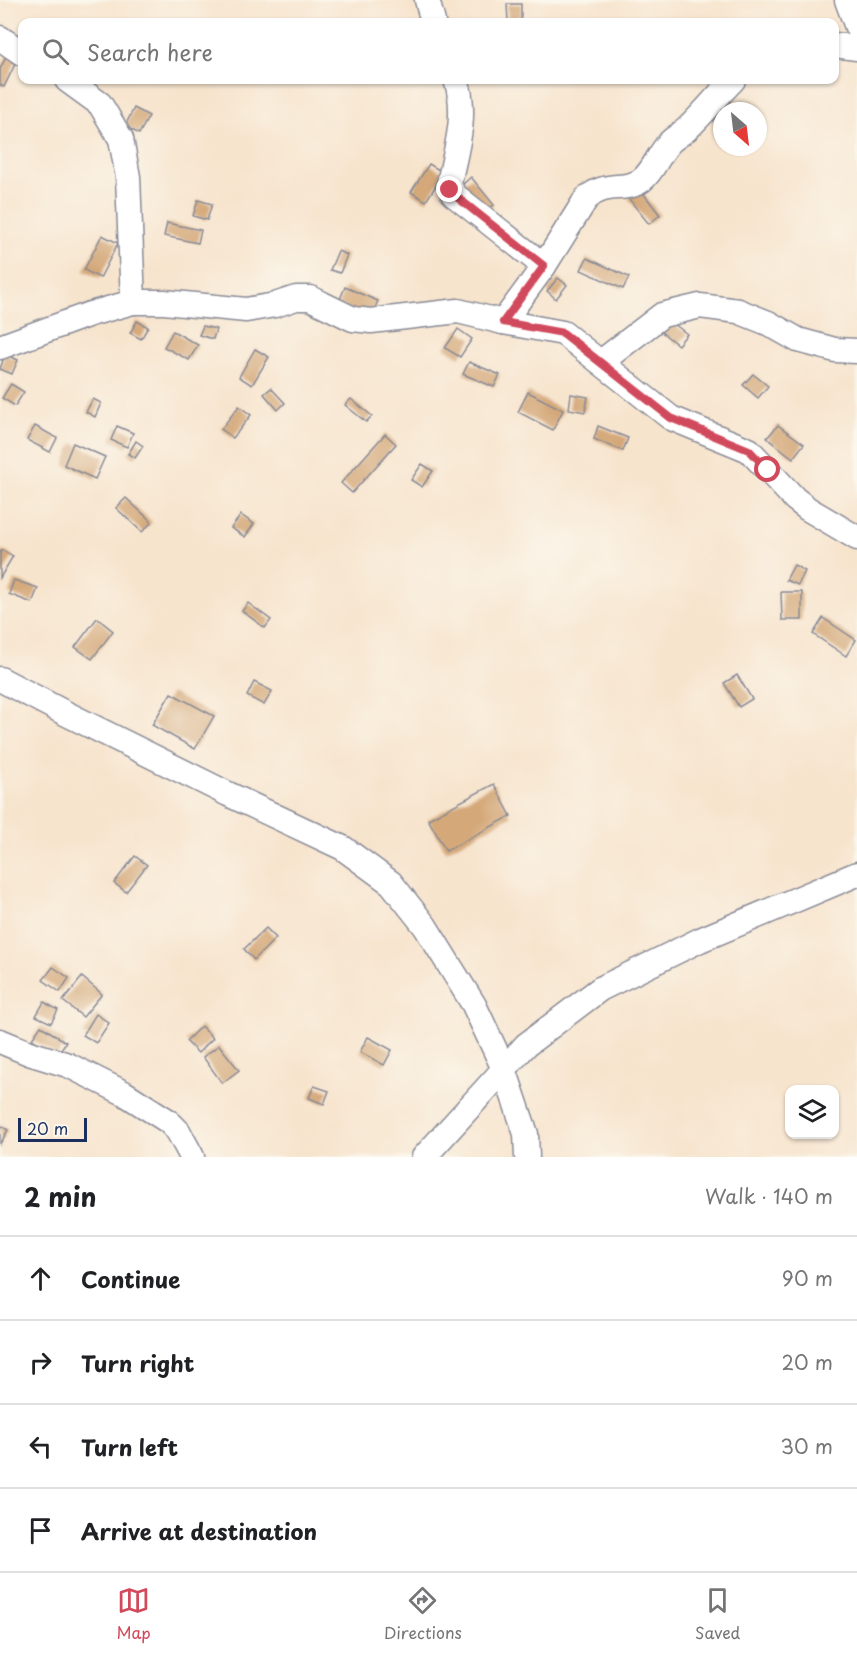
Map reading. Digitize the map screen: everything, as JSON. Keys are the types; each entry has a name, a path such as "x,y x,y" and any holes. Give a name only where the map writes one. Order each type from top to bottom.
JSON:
{"street":[{"path":"427,0 432,18"},
{"path":"847,0 857,27"},
{"path":"0,38 18,50"},
{"path":"839,46 857,48"},
{"path":"72,84 100,104 120,139 128,177 133,302"},
{"path":"458,84 461,108 459,138 449,183 450,190 544,266"},
{"path":"503,322 544,266 586,199 593,192 603,188 630,186 640,182 669,143 689,127 729,84"},
{"path":"0,347 90,314 133,302 164,302 246,310 275,305 296,298 310,298 353,319 371,321 458,311 563,333 671,418 749,450 795,499 857,538"},
{"path":"601,363 662,315 700,306 738,310 798,340 835,350 857,351"},
{"path":"0,678 207,784 343,848 391,883 424,926 474,1005 504,1069 526,1134 527,1157"},
{"path":"424,1157 526,1045 600,989 700,939 857,874"},
{"path":"0,1041 68,1065 124,1093 178,1131 192,1157"}],"building":[{"path":"507,4 521,4 521,18 508,18"},
{"path":"7,55 17,60 4,87 0,85 0,69"},
{"path":"134,108 149,116 139,134 125,126"},
{"path":"429,164 444,173 426,201 411,192"},
{"path":"471,177 494,205 484,212 462,185"},
{"path":"640,189 660,215 649,224 628,198"},
{"path":"198,200 212,204 207,220 193,216"},
{"path":"167,223 201,230 198,243 164,236"},
{"path":"102,235 118,243 100,278 84,270"},
{"path":"338,251 347,255 340,273 330,270"},
{"path":"587,258 629,277 623,289 581,270"},
{"path":"558,278 567,285 556,299 547,291"},
{"path":"345,287 378,301 370,318 338,304"},
{"path":"669,320 687,334 678,345 660,331"},
{"path":"137,321 148,327 141,339 130,333"},
{"path":"203,326 216,329 213,339 199,335"},
{"path":"458,329 472,339 460,357 445,348"},
{"path":"173,331 198,345 189,360 164,347"},
{"path":"255,349 269,357 252,385 239,377"},
{"path":"5,354 18,360 12,374 0,369"},
{"path":"469,362 500,375 494,387 463,374"},
{"path":"753,374 768,386 758,398 743,385"},
{"path":"11,384 24,392 15,406 2,398"},
{"path":"271,388 285,403 278,410 264,394"},
{"path":"528,392 563,410 553,430 518,412"},
{"path":"571,394 588,397 585,412 569,409"},
{"path":"93,399 101,403 95,417 86,412"},
{"path":"351,399 372,416 366,422 345,405"},
{"path":"239,406 251,415 233,438 221,429"},
{"path":"778,425 804,444 793,458 767,438"},
{"path":"35,426 57,438 50,452 27,440"},
{"path":"117,426 133,433 127,447 111,440"},
{"path":"598,426 628,438 623,451 594,439"},
{"path":"385,434 396,444 352,493 341,483"},
{"path":"136,441 143,446 135,458 128,454"},
{"path":"73,443 105,457 95,479 64,465"},
{"path":"422,464 433,471 422,487 411,480"},
{"path":"126,498 152,522 142,532 116,508"},
{"path":"241,515 254,524 245,537 231,528"},
{"path":"2,550 13,556 0,578 0,553"},
{"path":"794,565 805,571 798,585 786,580"},
{"path":"14,580 38,588 32,603 9,594"},
{"path":"781,592 802,592 802,620 782,620"},
{"path":"248,603 271,620 265,628 242,611"},
{"path":"97,618 113,631 92,659 75,647"},
{"path":"823,618 856,640 846,656 813,634"},
{"path":"737,675 752,699 739,707 724,683"},
{"path":"254,682 272,691 264,705 247,696"},
{"path":"171,693 214,716 195,749 152,725"},
{"path":"494,784 511,816 446,851 428,819"},
{"path":"135,856 147,865 126,892 114,883"},
{"path":"266,928 276,938 254,960 244,949"},
{"path":"53,967 69,978 60,992 43,980"},
{"path":"82,977 102,994 83,1017 63,1001"},
{"path":"44,1002 58,1010 51,1023 36,1016"},
{"path":"96,1014 109,1023 96,1043 83,1035"},
{"path":"41,1026 66,1042 57,1055 32,1039"},
{"path":"201,1026 213,1038 198,1053 186,1041"},
{"path":"368,1037 392,1050 384,1065 360,1052"},
{"path":"219,1045 239,1070 222,1083 203,1057"},
{"path":"314,1086 329,1091 324,1104 309,1098"},
{"path":"0,1125 8,1130 0,1144"}],"route":[{"path":"450,190 544,266 503,322 563,333 671,418 749,450 768,470"}]}
